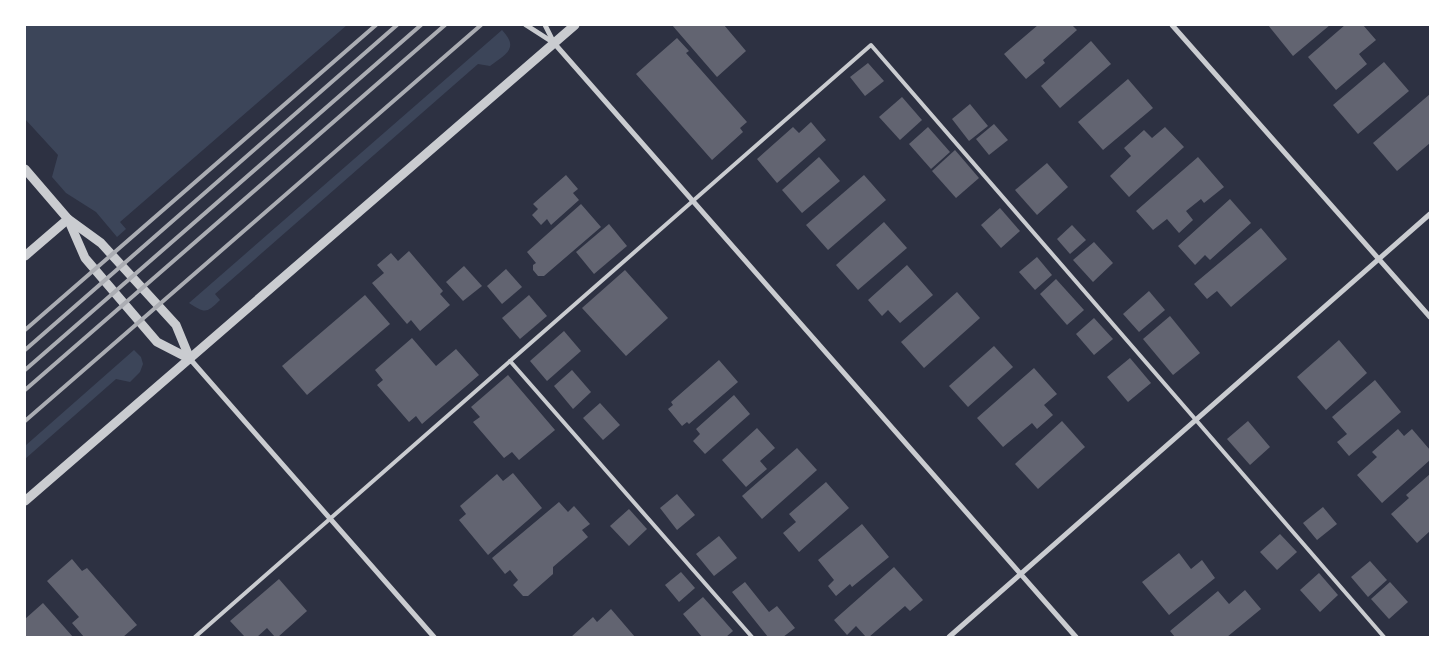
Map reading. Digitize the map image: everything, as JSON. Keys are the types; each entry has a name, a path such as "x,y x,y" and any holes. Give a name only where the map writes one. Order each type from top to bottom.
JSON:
{"street":[{"path":"526,25 554,43"},
{"path":"545,25 554,43 1076,637"},
{"path":"25,501 576,25"},
{"path":"1172,25 1430,317"},
{"path":"25,169 68,219 101,244 176,326 190,359 434,637"},
{"path":"949,637 1430,214"},
{"path":"68,219 85,258 157,342 190,359"},
{"path":"25,256 68,219"}],"lane":[{"path":"195,637 871,45 1384,637"},
{"path":"510,361 752,637"}],"shaded area":[{"path":"25,25 347,25 120,222 126,229 117,237 96,212 66,193 52,177 58,155 25,119"},
{"path":"502,30 510,42 510,47 505,54 490,66 478,64 215,294 220,300 212,308 202,310 189,303"},
{"path":"134,350 141,357 143,364 140,372 130,382 116,379 25,459 25,446"}],"building":[{"path":"672,25 724,25 746,51 717,77"},
{"path":"1038,25 1072,25 1077,30 1043,60 1045,63 1026,79 1004,54"},
{"path":"1268,25 1330,25 1293,56"},
{"path":"1345,25 1363,25 1376,40 1359,54 1367,64 1336,90 1308,57"},
{"path":"677,38 689,51 686,53 747,122 740,128 743,132 712,160 636,74"},
{"path":"1091,41 1111,64 1060,108 1041,86"},
{"path":"1384,62 1409,91 1358,134 1333,105"},
{"path":"868,63 884,81 865,96 850,77"},
{"path":"1128,79 1153,108 1103,150 1078,122"},
{"path":"1430,94 1430,143 1397,171 1373,143"},
{"path":"902,97 922,120 900,140 879,117"},
{"path":"970,104 988,126 969,141 952,119"},
{"path":"811,122 826,140 777,183 757,159 793,127 799,133"},
{"path":"994,124 1008,140 989,155 976,139"},
{"path":"928,127 950,152 931,169 909,144"},
{"path":"1165,127 1184,147 1129,197 1110,176 1131,156 1124,148 1144,130 1152,138"},
{"path":"955,150 979,178 956,198 932,171"},
{"path":"819,157 840,181 802,213 782,190"},
{"path":"1198,157 1224,187 1204,203 1201,199 1186,211 1193,220 1179,233 1167,219 1153,230 1136,211"},
{"path":"1047,163 1068,187 1037,215 1015,190"},
{"path":"566,175 578,189 573,193 579,200 551,225 547,219 541,225 532,215 538,209 533,204"},
{"path":"864,175 886,200 828,250 806,225"},
{"path":"1230,199 1251,223 1210,260 1205,255 1195,265 1178,246"},
{"path":"581,204 601,227 544,276 538,276 533,270 533,265 536,263 527,252"},
{"path":"1000,208 1020,231 1001,248 981,225"},
{"path":"884,222 907,248 858,290 836,265"},
{"path":"609,224 627,246 594,274 576,252"},
{"path":"1072,225 1086,240 1070,254 1057,239"},
{"path":"1261,228 1287,259 1231,307 1217,291 1207,299 1194,284"},
{"path":"1094,242 1113,263 1093,282 1073,260"},
{"path":"409,251 443,291 440,294 450,305 420,331 411,320 407,324 372,283 384,273 377,265 391,253 398,261"},
{"path":"1037,257 1052,275 1035,290 1019,272"},
{"path":"907,265 933,295 900,323 888,310 882,316 868,300"},
{"path":"464,266 482,286 463,301 446,282"},
{"path":"506,269 522,287 502,304 487,286"},
{"path":"625,270 668,318 626,356 582,308"},
{"path":"1056,279 1084,310 1067,325 1040,294"},
{"path":"1149,291 1165,310 1139,332 1123,314"},
{"path":"957,292 980,318 924,368 901,342"},
{"path":"365,295 390,324 307,395 282,366"},
{"path":"529,295 547,316 520,339 502,318"},
{"path":"1170,316 1200,353 1173,375 1143,339"},
{"path":"1094,318 1113,339 1094,355 1076,334"},
{"path":"564,331 581,351 547,381 530,361"},
{"path":"412,338 436,366 456,349 479,375 422,424 416,416 409,422 377,385 383,380 375,370"},
{"path":"1339,340 1367,373 1326,410 1297,377"},
{"path":"994,346 1013,367 968,407 949,386"},
{"path":"1130,358 1151,383 1128,402 1107,377"},
{"path":"719,360 738,382 689,424 687,422 682,426 668,409 673,405 671,402"},
{"path":"1034,368 1057,394 1044,405 1053,415 1037,429 1032,423 1003,447 977,418"},
{"path":"572,370 591,392 573,409 554,386"},
{"path":"508,375 555,430 519,460 512,452 504,458 473,422 480,417 471,407"},
{"path":"1375,380 1401,412 1349,456 1337,442 1347,434 1332,417"},
{"path":"734,395 750,414 705,454 693,441 700,434 696,429"},
{"path":"600,403 620,425 603,440 583,418"},
{"path":"1062,421 1085,447 1038,489 1015,464"},
{"path":"1248,421 1270,447 1250,465 1227,439"},
{"path":"757,428 775,448 760,461 767,469 746,487 722,460"},
{"path":"1398,429 1404,436 1412,429 1430,450 1430,460 1382,503 1357,475 1377,457 1372,452"},
{"path":"797,448 817,470 762,519 742,496"},
{"path":"513,473 542,508 488,555 459,520 466,514 460,506 497,474 503,481"},
{"path":"1430,474 1430,531 1417,543 1391,514 1409,498 1406,495"},
{"path":"826,482 849,508 799,552 783,533 796,522 789,514"},
{"path":"677,494 695,515 677,530 660,508"},
{"path":"559,502 568,512 574,506 590,524 582,530 588,537 553,567 553,574 528,596 523,596 513,585 518,580 510,570 505,574 492,558"},
{"path":"1323,507 1337,524 1317,540 1303,523"},
{"path":"629,509 647,529 629,546 610,526"},
{"path":"862,524 889,557 852,587 850,584 836,596 828,586 834,580 818,560"},
{"path":"1280,534 1297,552 1277,570 1260,552"},
{"path":"719,536 737,558 714,576 696,554"},
{"path":"1179,553 1191,569 1202,560 1215,578 1169,615 1142,582"},
{"path":"72,559 82,571 87,568 137,625 123,637 84,637 72,623 79,617 47,581"},
{"path":"1370,561 1387,580 1368,597 1351,577"},
{"path":"894,567 923,600 910,611 905,606 869,637 866,637 856,626 847,635 834,620"},
{"path":"681,572 695,588 679,602 665,585"},
{"path":"1319,573 1338,595 1320,612 1300,590"},
{"path":"279,579 307,611 278,637 275,637 267,628 257,637 245,637 230,621"},
{"path":"745,582 769,612 777,606 795,628 783,637 768,637 732,592"},
{"path":"1390,582 1408,602 1389,619 1371,599"},
{"path":"1245,590 1261,609 1227,637 1175,637 1170,631 1218,591 1229,604"},
{"path":"703,597 733,631 726,637 702,637 683,614"},
{"path":"43,603 73,637 25,637 25,619"},
{"path":"611,609 635,637 571,637 593,617 597,622"}],"railway":[{"path":"25,330 376,25"},
{"path":"25,350 397,25"},
{"path":"25,370 421,25"},
{"path":"25,390 445,25"},
{"path":"25,421 481,25"}]}
